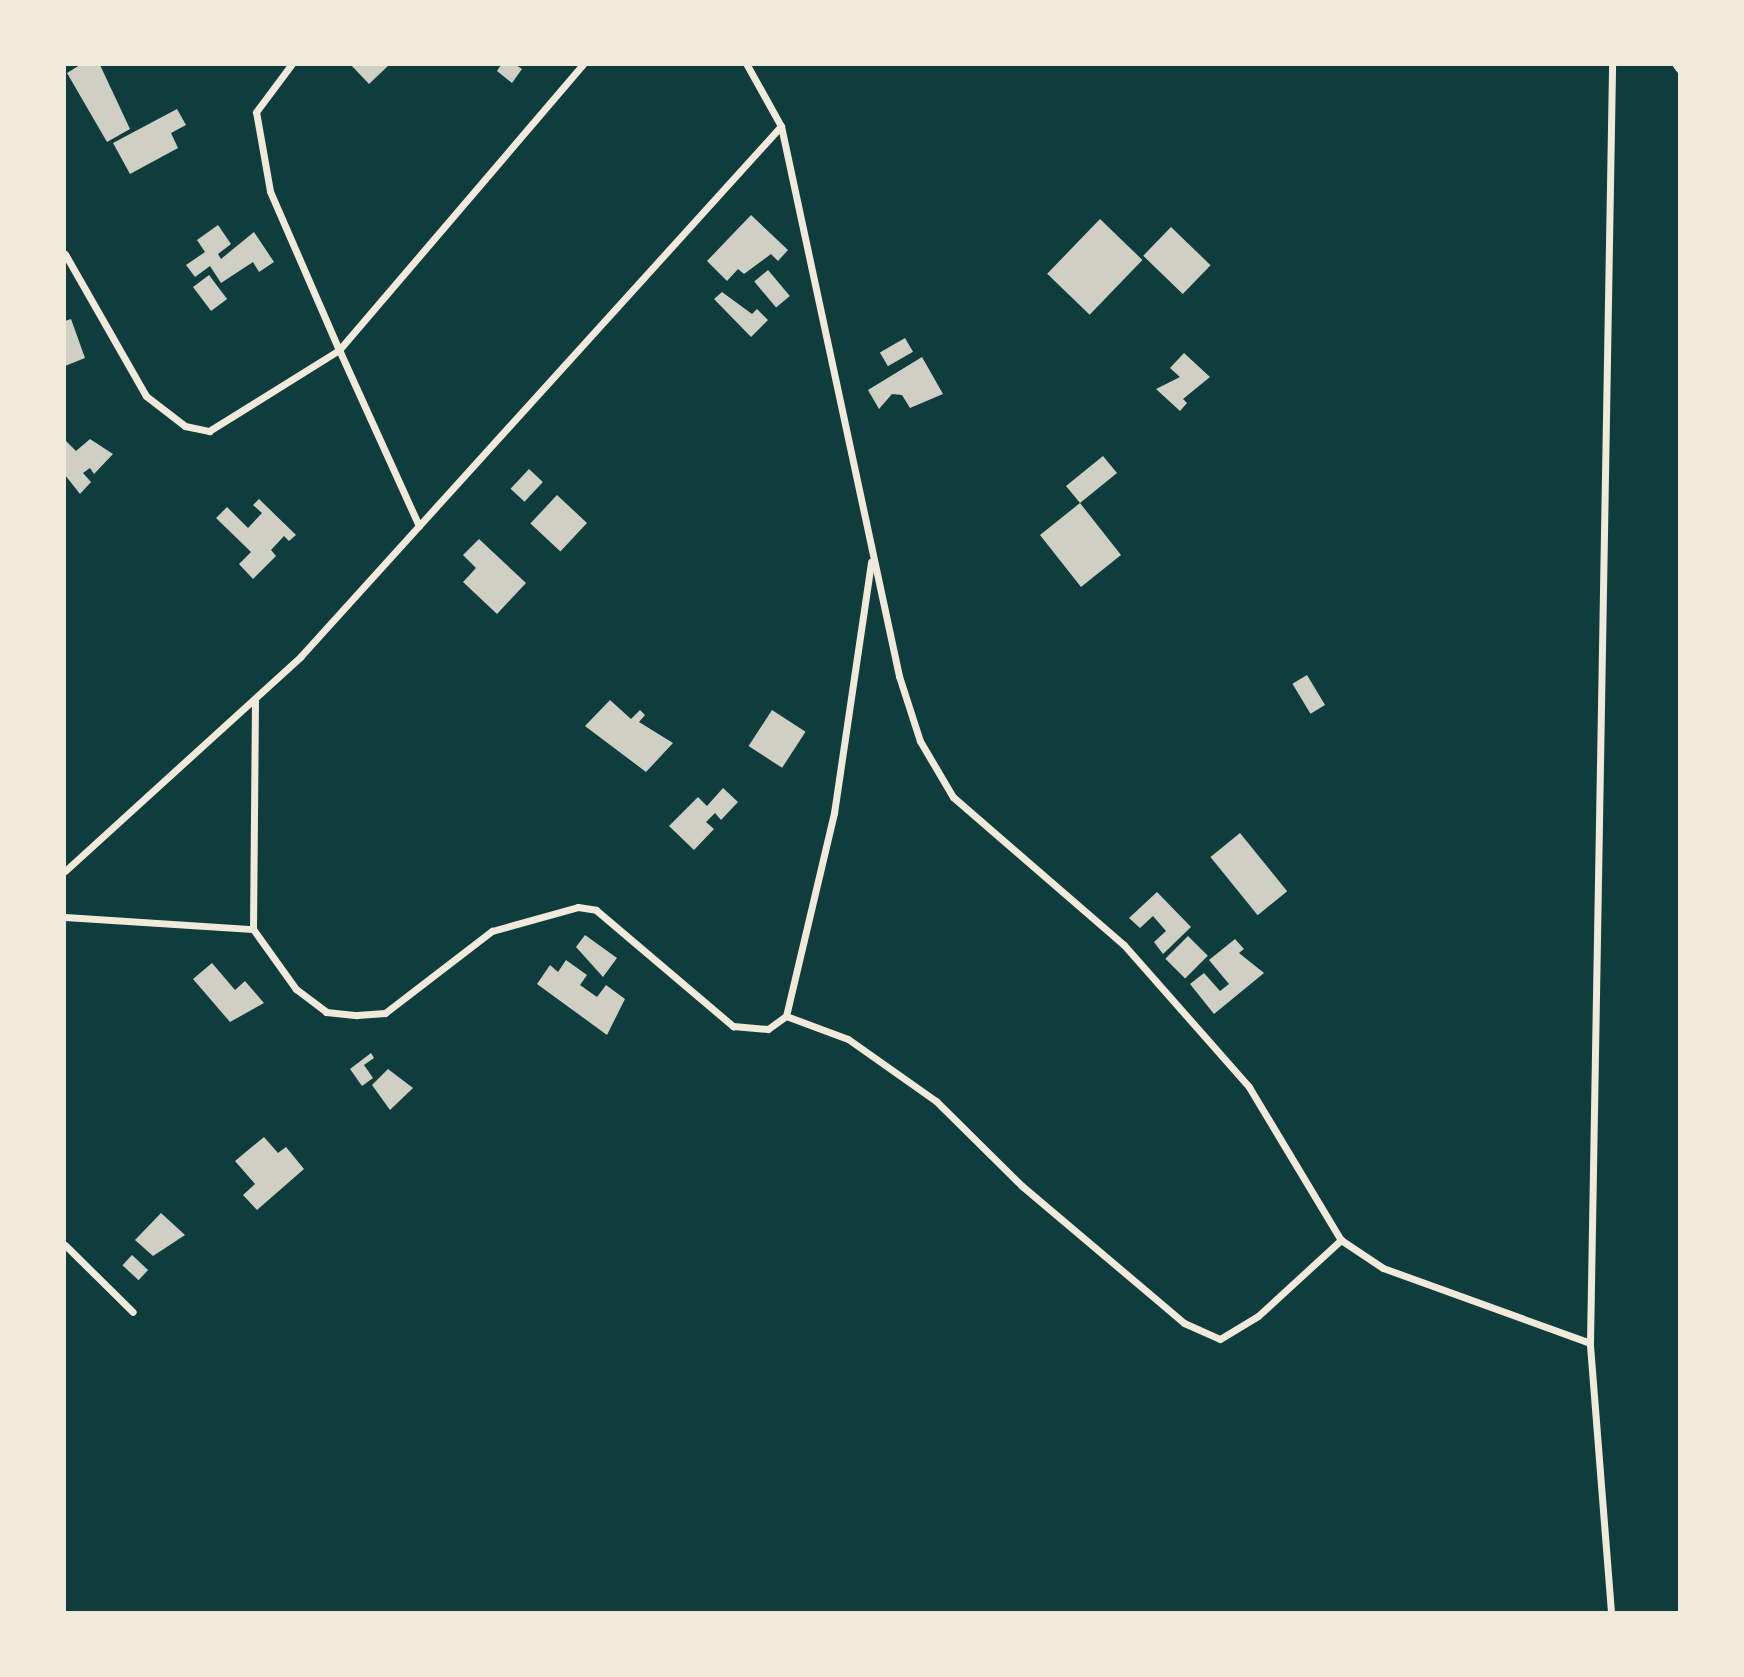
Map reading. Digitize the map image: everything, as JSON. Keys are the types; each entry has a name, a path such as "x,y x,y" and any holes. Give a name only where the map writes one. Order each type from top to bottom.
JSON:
{"street":[{"path":"291,65 256,112 270,191 419,526"},
{"path":"65,254 146,396 185,426 209,431 339,350 582,65"},
{"path":"747,65 781,125 872,558 920,741 953,797 1124,945 1249,1087 1341,1240 1383,1268 1590,1343"},
{"path":"1611,1612 1590,1343 1612,65"},
{"path":"65,871 254,699 419,526 781,125"},
{"path":"254,699 253,929 296,989 326,1012 357,1015 385,1013 492,931 578,907 596,910 733,1026 768,1029 786,1016 834,813 872,558"},
{"path":"65,917 253,929"},
{"path":"786,1016 848,1039 936,1101 1022,1186 1175,1315 1220,1339 1258,1316 1341,1240"},
{"path":"65,1245 133,1312"}],"building":[{"path":"80,65 100,65 130,129 107,142 67,73"},
{"path":"351,65 389,65 369,84"},
{"path":"501,65 516,65 522,69 512,83 497,71"},
{"path":"177,109 186,125 171,133 178,148 130,174 113,143"},
{"path":"751,215 788,250 778,261 771,254 744,274 738,269 727,281 707,261"},
{"path":"1100,219 1142,260 1090,315 1047,274"},
{"path":"218,225 231,244 218,254 221,259 254,232 274,262 259,272 253,262 221,283 210,266 195,277 186,265 205,252 197,240"},
{"path":"1171,227 1211,265 1183,294 1143,256"},
{"path":"768,270 790,296 776,308 754,282"},
{"path":"209,275 227,299 211,311 193,287"},
{"path":"722,292 752,314 757,309 768,320 751,337 714,299"},
{"path":"71,319 85,358 65,366 65,321"},
{"path":"905,338 913,352 888,366 880,352"},
{"path":"1184,353 1210,377 1183,399 1187,403 1180,411 1156,389 1180,377 1170,368"},
{"path":"922,357 943,394 910,408 902,395 892,394 879,409 868,390"},
{"path":"90,439 113,454 94,474 90,468 83,473 91,482 80,494 65,475 65,440 76,451"},
{"path":"1103,456 1117,473 1080,503 1066,486"},
{"path":"529,469 543,482 524,502 511,489"},
{"path":"557,495 587,523 560,551 530,524"},
{"path":"259,499 296,535 289,541 284,536 271,550 276,556 253,579 239,564 251,552 216,518 227,507 248,528 262,513 253,505"},
{"path":"1080,503 1121,555 1081,587 1040,535"},
{"path":"479,539 526,583 497,614 463,582 476,568 463,555"},
{"path":"1307,675 1325,705 1310,714 1292,684"},
{"path":"610,700 631,719 640,710 645,715 639,722 673,743 646,772 585,726"},
{"path":"772,710 806,732 782,768 749,746"},
{"path":"723,788 738,802 721,820 715,813 706,822 714,829 694,850 669,826 698,797 707,806"},
{"path":"1240,833 1287,891 1258,915 1210,857"},
{"path":"1157,892 1191,927 1163,954 1154,942 1166,931 1153,916 1140,928 1129,918"},
{"path":"585,935 617,958 603,977 576,947"},
{"path":"1188,936 1208,956 1185,978 1165,959"},
{"path":"1235,939 1244,949 1239,953 1264,973 1214,1014 1190,984 1204,973 1220,991 1229,984 1209,960"},
{"path":"566,960 587,975 580,985 597,997 606,985 625,999 607,1035 537,984 550,965 558,972"},
{"path":"212,963 235,990 245,981 264,1003 230,1022 193,979"},
{"path":"371,1053 374,1058 364,1065 373,1078 362,1086 350,1069"},
{"path":"388,1069 413,1088 390,1110 372,1085"},
{"path":"264,1137 278,1153 286,1147 304,1169 257,1210 243,1195 255,1184 235,1161"},
{"path":"161,1213 185,1235 153,1256 135,1240"},
{"path":"132,1255 148,1270 139,1280 122,1265"}]}
